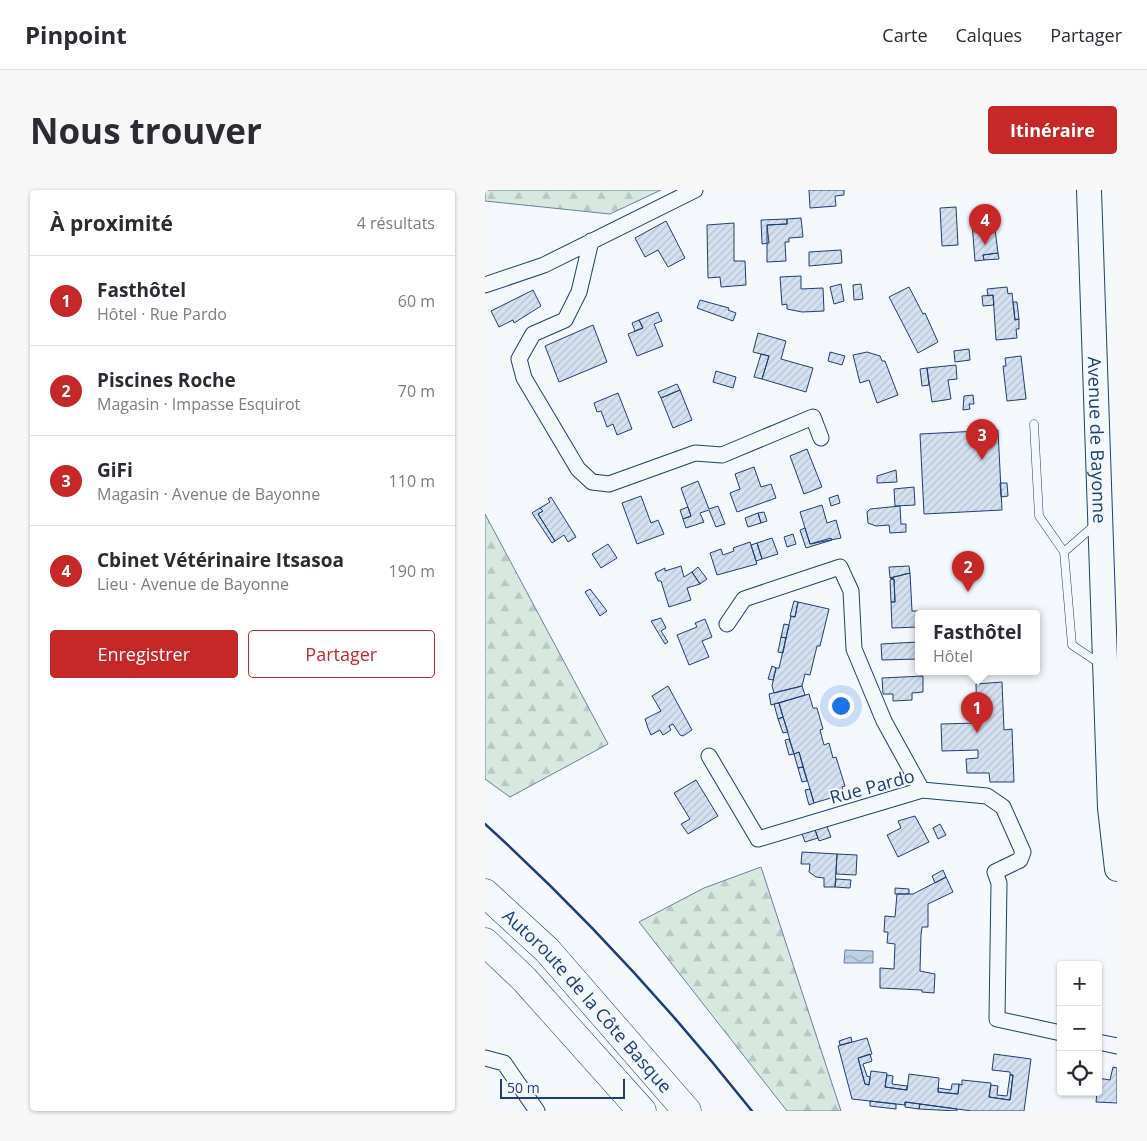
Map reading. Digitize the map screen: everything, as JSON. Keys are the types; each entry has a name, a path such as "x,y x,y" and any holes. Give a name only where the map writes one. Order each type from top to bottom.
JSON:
{"highway":[{"name":"Autoroute de la Côte Basque","path":"485,893 547,950 687,1111"},
{"name":"Autoroute de la Côte Basque","path":"485,942 524,979 642,1111"}],"main road":[{"name":"Avenue de Bayonne","path":"1089,190 1110,808 1117,869"}],"street":[{"path":"485,285 544,265 695,190"},
{"path":"591,242 579,292 565,320 533,334 519,359 525,378 578,469 593,482 609,484 695,454 722,455 813,417 821,438"},
{"path":"727,624 744,599 839,567 851,591 854,649 883,721 923,790"},
{"name":"Rue Pardo","path":"709,756 758,839 923,790 987,796 1003,807 1023,852 1020,860 995,872 999,883 997,1019 1057,1032"},
{"path":"1102,1043 1117,1046"},
{"path":"485,1058 504,1063 537,1111"}],"lane":[{"path":"1034,424 1039,516 1064,552 1072,645 1106,668"},
{"path":"1064,552 1101,520"}],"green space":[{"path":"485,190 661,190 610,214 485,201"},
{"path":"485,514 608,744 510,797 485,779"},
{"path":"761,867 841,1111 787,1111 639,922 704,888"}],"water":[{"path":"845,950 873,951 873,963 844,963"}],"building":[{"path":"809,190 844,190 844,195 835,196 836,206 810,208"},
{"path":"956,207 958,245 942,246 940,208"},
{"path":"801,218 803,237 789,238 789,242 785,242 786,261 767,262 767,225 787,224 787,219"},
{"path":"787,219 787,224 767,225 769,243 762,244 761,220"},
{"path":"666,221 685,258 668,267 658,250 645,257 635,238"},
{"path":"994,221 998,253 983,255 984,260 975,261 972,223"},
{"path":"734,223 734,261 745,261 746,285 721,287 720,277 708,278 707,225"},
{"path":"841,250 842,263 809,266 809,252"},
{"path":"998,253 999,259 984,260 983,255"},
{"path":"801,276 801,289 823,288 824,311 802,312 787,309 787,304 782,305 780,277"},
{"path":"841,284 844,301 834,304 830,287"},
{"path":"861,284 863,299 854,300 853,285"},
{"path":"909,287 923,314 925,313 938,342 918,353 889,297"},
{"path":"1007,287 1008,294 1012,293 1015,320 1019,319 1019,329 1016,329 1017,338 996,340 993,295 988,296 987,289"},
{"path":"533,290 541,306 514,323 513,320 499,327 491,311"},
{"path":"993,295 994,305 983,306 982,296"},
{"path":"700,300 729,308 728,310 736,313 733,321 697,308"},
{"path":"1013,302 1017,302 1019,319 1015,320"},
{"path":"658,312 662,321 654,324 663,346 637,356 628,334 643,328 639,320"},
{"path":"639,320 643,328 635,331 632,323"},
{"path":"593,325 607,362 559,382 545,346"},
{"path":"758,333 786,341 781,359 813,368 806,392 762,379 769,356 753,352"},
{"path":"969,349 970,360 955,362 954,351"},
{"path":"830,352 845,356 842,365 828,361"},
{"path":"867,352 880,356 882,361 885,361 898,395 877,403 869,380 860,383 853,355"},
{"path":"761,354 769,356 762,379 754,377"},
{"path":"1021,356 1026,399 1007,401 1003,366 1006,366 1005,358"},
{"path":"956,365 957,379 948,380 951,399 932,402 927,368"},
{"path":"927,368 929,385 922,386 920,369"},
{"path":"716,371 736,377 733,388 713,382"},
{"path":"677,384 680,390 661,398 658,392"},
{"path":"680,390 692,420 673,428 661,398"},
{"path":"618,393 632,429 617,435 613,424 607,427 601,411 597,412 594,403"},
{"path":"973,395 974,404 969,404 970,409 963,410 964,396"},
{"path":"998,430 1002,510 924,514 920,434"},
{"path":"807,449 822,487 804,494 790,456"},
{"path":"754,467 761,487 771,484 776,498 737,512 730,493 740,489 735,474"},
{"path":"896,470 897,482 877,483 877,476"},
{"path":"698,481 709,509 718,506 725,524 716,527 709,510 700,513 704,522 686,528 683,519 691,516 681,488"},
{"path":"1000,483 1007,483 1008,496 1001,497"},
{"path":"914,487 915,505 895,506 894,489"},
{"path":"838,495 840,503 831,506 829,498"},
{"path":"641,496 651,523 658,520 664,534 637,544 622,503"},
{"path":"551,497 576,537 568,542 564,535 555,541 538,514 543,511 540,508 550,502 548,499"},
{"path":"822,505 827,523 836,520 841,538 810,544 800,512"},
{"path":"900,506 901,524 906,524 906,532 890,533 889,525 876,526 868,523 867,512 870,509"},
{"path":"688,507 691,516 683,519 680,510"},
{"path":"540,508 543,511 538,514 555,541 552,543 532,513"},
{"path":"764,512 767,521 761,523 758,513"},
{"path":"758,513 761,523 748,527 745,518"},
{"path":"805,528 810,544 831,538 832,540 806,548 800,530"},
{"path":"793,534 796,544 787,547 784,537"},
{"path":"772,538 778,554 762,559 757,543"},
{"path":"750,542 757,564 717,575 710,553 721,549 723,555 734,551 733,548"},
{"path":"757,543 762,559 756,561 751,545"},
{"path":"608,544 617,558 601,568 592,554"},
{"path":"681,566 684,577 692,572 700,584 687,588 691,600 669,607 661,581 658,581 655,573 665,568 665,571"},
{"path":"909,566 910,573 890,578 889,567"},
{"path":"698,567 707,579 700,584 692,572"},
{"path":"910,573 912,611 915,611 915,627 892,628 891,602 895,602 894,579 890,578"},
{"path":"894,579 895,602 891,602 890,580"},
{"path":"590,589 607,611 600,616 585,592"},
{"path":"794,601 798,602 795,617 790,616"},
{"path":"798,602 829,609 820,646 817,646 810,675 805,674 802,686 774,693 772,686 776,668 779,668 791,616 795,617"},
{"path":"661,618 666,628 661,631 668,642 665,644 651,621"},
{"path":"705,619 712,637 702,641 709,657 689,665 677,635 697,627 695,623"},
{"path":"784,624 789,625 786,638 781,637"},
{"path":"781,637 786,638 783,653 778,652"},
{"path":"915,642 915,659 882,660 881,644"},
{"path":"772,666 776,668 773,680 768,679"},
{"path":"923,676 923,692 912,693 912,700 893,701 893,694 883,694 882,678"},
{"path":"1002,682 1004,730 1012,729 1014,782 990,782 989,773 967,773 966,759 978,758 978,750 942,751 941,724 977,723 976,684"},
{"path":"668,686 692,730 683,736 680,735 673,724 669,726 671,730 663,735 660,730 651,735 645,719 661,711 652,696"},
{"path":"802,686 805,695 771,705 769,694"},
{"path":"809,694 813,708 817,708 823,729 820,730 824,745 829,743 833,758 836,757 845,786 842,787 844,794 814,803 799,752 794,754 779,703"},
{"path":"779,703 783,717 778,719 774,704"},
{"path":"783,717 788,732 783,733 778,719"},
{"path":"789,739 794,754 789,755 785,740"},
{"path":"799,752 803,767 798,768 794,754"},
{"path":"803,767 807,781 802,782 798,768"},
{"path":"696,780 718,816 688,834 681,824 690,819 674,793"},
{"path":"810,789 814,803 809,805 805,790"},
{"path":"915,816 929,842 898,857 887,835 901,828 898,821"},
{"path":"826,824 831,837 819,841 814,827"},
{"path":"940,824 946,835 938,839 933,828"},
{"path":"814,827 818,838 805,842 801,831"},
{"path":"802,852 837,854 835,887 824,887 824,878 816,877 809,872 810,864 801,864"},
{"path":"837,854 857,855 856,875 836,874"},
{"path":"943,870 946,877 935,883 932,876"},
{"path":"946,877 953,892 928,904 928,927 922,927 921,935 920,971 935,974 934,993 922,992 922,990 880,988 880,968 894,969 895,944 887,943 888,932 884,932 885,916 895,917 897,894 913,894"},
{"path":"836,879 851,880 850,888 835,887"},
{"path":"895,888 909,889 909,894 895,894"},
{"path":"851,1037 852,1042 840,1045 839,1041"},
{"path":"867,1038 872,1054 858,1058 865,1084 869,1085 871,1071 887,1073 885,1087 907,1090 909,1074 939,1078 938,1092 958,1094 959,1084 962,1085 962,1080 991,1083 989,1097 1010,1100 1013,1075 1010,1075 1010,1072 992,1070 994,1054 1031,1059 1024,1111 972,1111 905,1102 905,1105 852,1099 838,1046"},
{"path":"870,1054 872,1061 863,1064 867,1076 870,1077 869,1085 865,1084 858,1058"},
{"path":"1113,1067 1117,1068 1117,1103 1096,1102 1097,1096 1102,1096 1102,1079 1110,1080"},
{"path":"887,1075 893,1076 892,1084 907,1086 907,1090 885,1087"},
{"path":"1010,1075 1013,1075 1010,1100 989,1097 991,1085 998,1086 997,1095 1007,1096"},
{"path":"952,1084 959,1084 958,1094 938,1092 938,1088 951,1090"},
{"path":"870,1101 896,1104 896,1109 870,1106"},
{"path":"905,1102 920,1104 919,1109 905,1107"},
{"path":"920,1104 957,1109 957,1111 919,1109"}],"wall":[{"path":"485,824 521,857 625,962 752,1111"}],"place":[{"name":"Cbinet Vétérinaire Itsasoa","path":"985,245"},
{"name":"GiFi","path":"982,460"},
{"name":"Piscines Roche","path":"968,592"},
{"name":"Fasthôtel","path":"977,733"}]}
